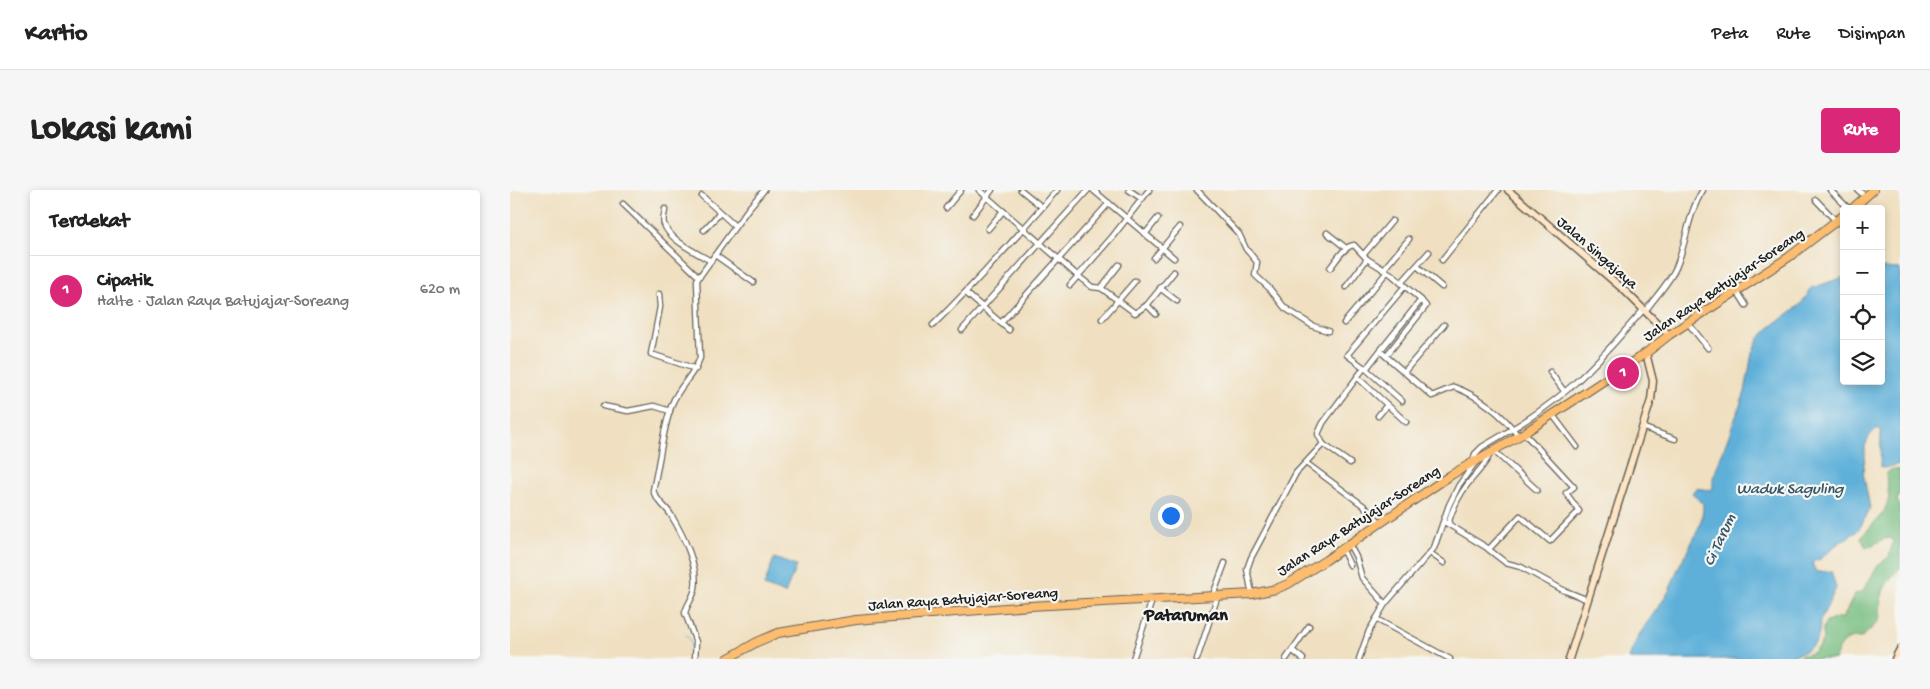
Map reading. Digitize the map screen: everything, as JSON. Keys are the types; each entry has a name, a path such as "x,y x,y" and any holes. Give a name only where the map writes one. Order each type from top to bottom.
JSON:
{"highway":[{"path":"1855,205 1873,190"},
{"name":"Jalan Raya Batujajar-Soreang","path":"727,659 757,642 778,633 856,620 992,608 1271,592 1288,584 1346,547 1491,452 1517,432 1552,414 1646,353 1669,335 1737,292 1801,248 1840,218"}],"street":[{"path":"695,659 696,642 685,613 695,591 696,579 693,562 671,514 653,492 662,439 670,411 680,387 696,369 700,357 696,284 735,226 764,190"},
{"path":"946,208 961,190"},
{"path":"979,190 1078,276 1092,287 1101,288 1135,314 1146,305 1174,272"},
{"path":"973,215 992,190"},
{"path":"1021,190 1042,208"},
{"path":"933,325 966,293 1057,190"},
{"path":"962,330 1088,190"},
{"path":"1093,190 1174,258"},
{"path":"1129,190 1142,199"},
{"path":"1070,285 1149,190"},
{"path":"1197,190 1238,234 1246,249 1257,262 1256,274 1285,308 1313,326 1328,331"},
{"path":"1442,260 1498,190"},
{"name":"Jalan Singajaya","path":"1508,190 1645,309 1669,335"},
{"path":"1446,523 1454,494 1477,460 1477,450 1517,432 1576,382 1645,309 1676,266 1690,219 1702,190"},
{"path":"1830,190 1846,205"},
{"path":"1858,190 1866,197"},
{"path":"702,196 735,226"},
{"path":"1816,200 1836,221"},
{"path":"623,204 699,277"},
{"path":"1001,323 1057,259 1109,204"},
{"path":"665,209 664,227 686,247 711,261"},
{"path":"988,228 1003,211"},
{"path":"704,230 720,213"},
{"path":"1146,233 1158,218"},
{"path":"1346,287 1392,221"},
{"path":"1154,258 1180,228"},
{"path":"1327,233 1346,248"},
{"path":"1344,323 1409,239"},
{"path":"1330,268 1346,248 1354,245 1366,257 1422,300 1426,306 1386,356"},
{"path":"1402,400 1347,355 1429,252"},
{"path":"715,255 753,282"},
{"path":"1101,288 1119,265"},
{"path":"1417,266 1442,287"},
{"path":"1102,319 1135,281"},
{"path":"1160,288 1177,301"},
{"path":"1737,292 1746,304"},
{"path":"966,293 1008,330"},
{"path":"659,294 660,307 651,354 696,369"},
{"path":"1350,463 1323,444 1318,434 1320,429 1357,377 1422,300"},
{"path":"1146,305 1156,314"},
{"path":"1688,323 1708,348"},
{"path":"1404,372 1444,325"},
{"path":"1380,351 1432,396 1454,386 1477,396 1574,487 1566,493 1579,512 1550,541 1520,516 1499,540 1488,549"},
{"path":"1569,659 1644,428 1653,388 1652,372 1646,353"},
{"path":"1550,372 1564,392"},
{"path":"1357,377 1406,422"},
{"path":"1378,416 1387,405"},
{"path":"603,406 628,411 654,406 670,411"},
{"path":"1552,414 1577,446"},
{"path":"1644,428 1676,439"},
{"path":"1252,594 1247,572 1251,558 1296,473 1323,444"},
{"path":"1359,659 1369,631 1385,604 1430,554 1460,495 1483,466 1491,452 1537,490"},
{"path":"1306,463 1360,502 1381,523"},
{"path":"1446,523 1488,549 1506,563 1521,567 1563,590 1588,600"},
{"path":"1346,547 1365,582 1385,604"},
{"path":"1346,547 1350,565"},
{"path":"1430,554 1444,563"},
{"path":"1198,659 1225,563"},
{"path":"1133,659 1152,600"},
{"path":"1376,619 1450,659"},
{"path":"1286,659 1309,626"},
{"path":"1895,659 1900,649"},
{"path":"1292,650 1303,659"}],"green space":[{"path":"1893,469 1900,470 1900,490 1897,501 1900,505 1900,568 1885,586 1879,621 1861,638 1850,639 1844,643 1835,659 1797,659 1801,655 1812,653 1817,648 1823,639 1825,623 1836,618 1843,618 1855,594 1862,592 1879,564 1889,557 1893,541 1890,538 1866,548 1861,537 1884,512 1889,498 1886,475"}],"water":[{"name":"Waduk Saguling","path":"1885,268 1900,269 1900,464 1885,468 1880,467 1881,431 1877,428 1870,435 1865,446 1863,472 1870,508 1856,532 1836,545 1821,559 1812,563 1816,572 1831,571 1836,588 1820,621 1819,634 1815,644 1805,651 1785,659 1629,659 1635,642 1668,593 1698,530 1703,513 1703,504 1692,493 1696,488 1710,490 1713,488 1713,478 1745,392 1752,353 1759,338 1800,305 1812,288 1840,278 1840,385 1885,385"},
{"path":"774,558 796,566 785,594 764,586"}],"waterway":[{"path":"686,635 691,642 690,659"}],"place":[{"name":"Cipatik","path":"1623,373"}],"district":[{"name":"Pataruman","path":"1186,614"}],"water label":[{"name":"Ci Tarum","path":"1718,539"}]}
